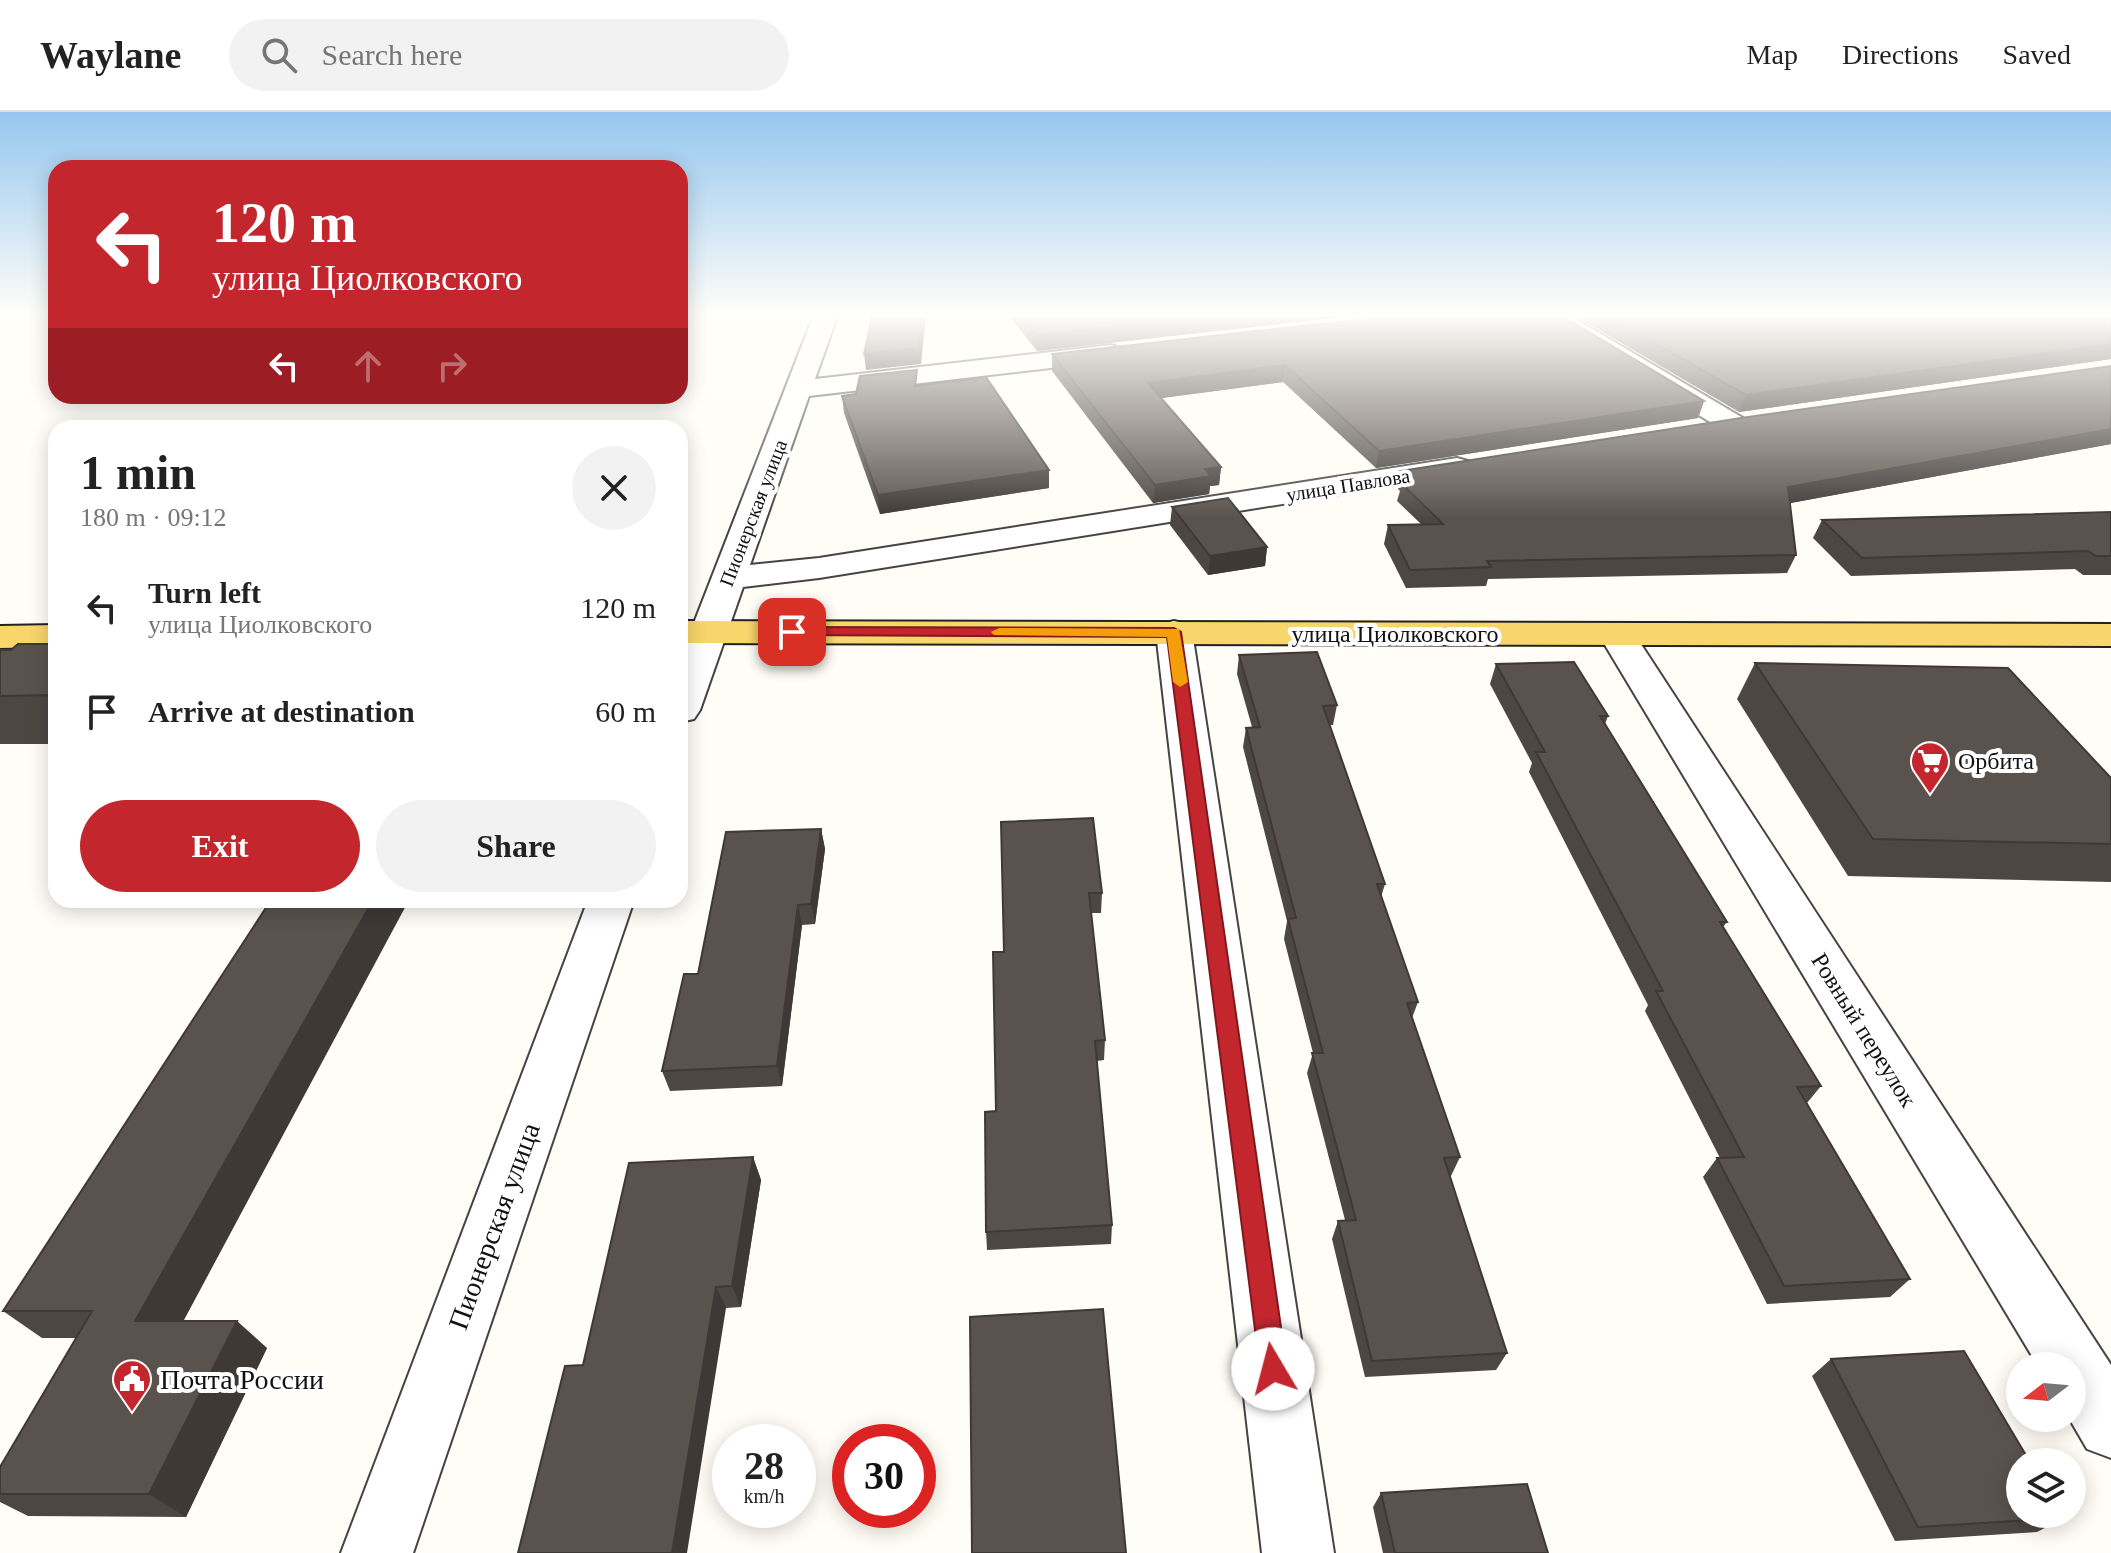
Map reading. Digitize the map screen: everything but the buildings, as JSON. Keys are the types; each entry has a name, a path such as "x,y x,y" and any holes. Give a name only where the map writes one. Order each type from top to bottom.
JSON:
{"main road":[{"name":"улица Циолковского","path":"695,632 2111,635"},
{"path":"0,637 48,636"}],"street":[{"name":"Пионерская улица","path":"688,668 695,632 728,578 801,384"},
{"path":"799,389 840,384"},
{"path":"1667,384 1733,424"},
{"path":"1686,432 1764,420"},
{"name":"улица Павлова","path":"728,578 819,568 1481,464"},
{"path":"1174,632 1298,1553"},
{"name":"Ровный переулок","path":"1617,635 2111,1425"},
{"name":"Пионерская улица","path":"377,1553 608,908"}],"slow traffic":[{"path":"999,632 1174,632 1180,682"}],"place":[{"name":"Орбита","path":"1930,795"},
{"name":"Почта России","path":"132,1413"}],"route":[{"path":"792,632 1174,632 1273,1369"}]}
